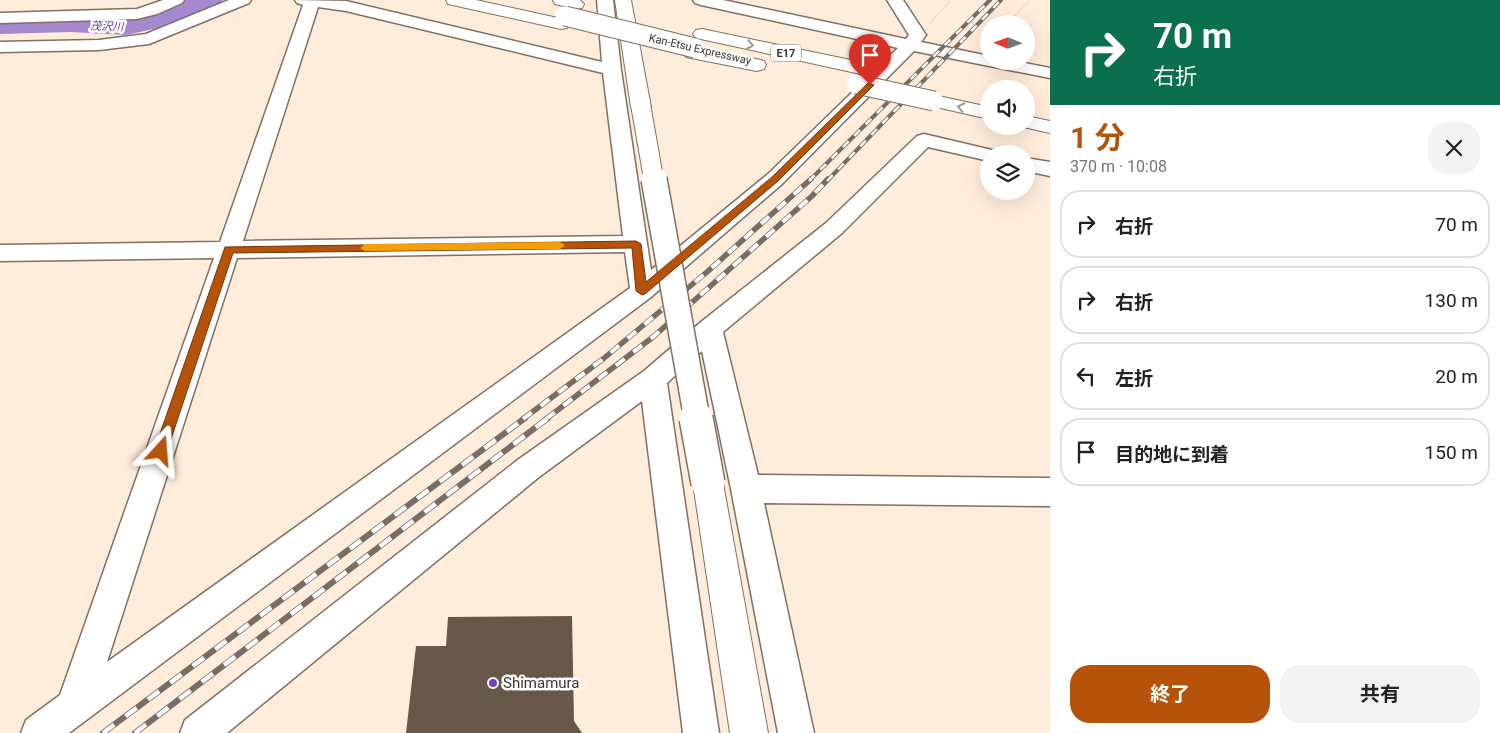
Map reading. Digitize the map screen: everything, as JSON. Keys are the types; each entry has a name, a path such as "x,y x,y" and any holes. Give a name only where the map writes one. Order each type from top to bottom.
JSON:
{"main road":[{"path":"454,0 566,11 696,45 778,69"},
{"name":"Kan-Etsu Expressway","path":"500,0 566,11 825,78 856,84 939,93 980,95"},
{"path":"623,0 708,483 749,733"},
{"name":"Kan-Etsu Expressway","path":"696,45 870,70 939,93 980,109"},
{"path":"797,72 825,78"},
{"path":"1035,124 1050,127"}],"street":[{"path":"0,18 137,14 151,11 176,0"},
{"path":"0,47 98,45 149,39 243,0"},
{"path":"605,0 612,70 642,291"},
{"path":"701,0 915,40 983,61 1050,72"},
{"path":"895,0 915,40"},
{"path":"74,708 229,250 308,1 346,6 612,70"},
{"path":"40,733 642,291 775,179 915,40"},
{"path":"198,733 529,468 653,379 710,329 834,228 924,140 980,153"},
{"path":"1035,166 1050,169"},
{"path":"0,253 636,244"},
{"path":"710,329 746,489 796,733"},
{"path":"653,379 701,733"},
{"path":"746,489 1050,492"}],"path":[{"path":"915,40 951,0"},
{"path":"1016,15 1030,0"}],"building":[{"name":"Shimamura","path":"572,616 574,721 582,733 406,733 416,646 446,646 448,617"}],"waterway":[{"name":"茂沢川","path":"0,26 70,24 126,27 162,19 210,0"}],"railway":[{"path":"811,179 990,0"},
{"path":"827,181 1001,0"},
{"path":"523,419 603,359 707,272 811,179"},
{"path":"546,419 653,337 812,196 828,179"},
{"path":"103,733 525,418"},
{"path":"135,733 548,418"}],"slow traffic":[{"path":"365,248 560,245"}],"place":[{"name":"Shimamura","path":"493,683"}],"route":[{"path":"161,451 229,250 636,244 642,291 775,179 870,85"}]}
